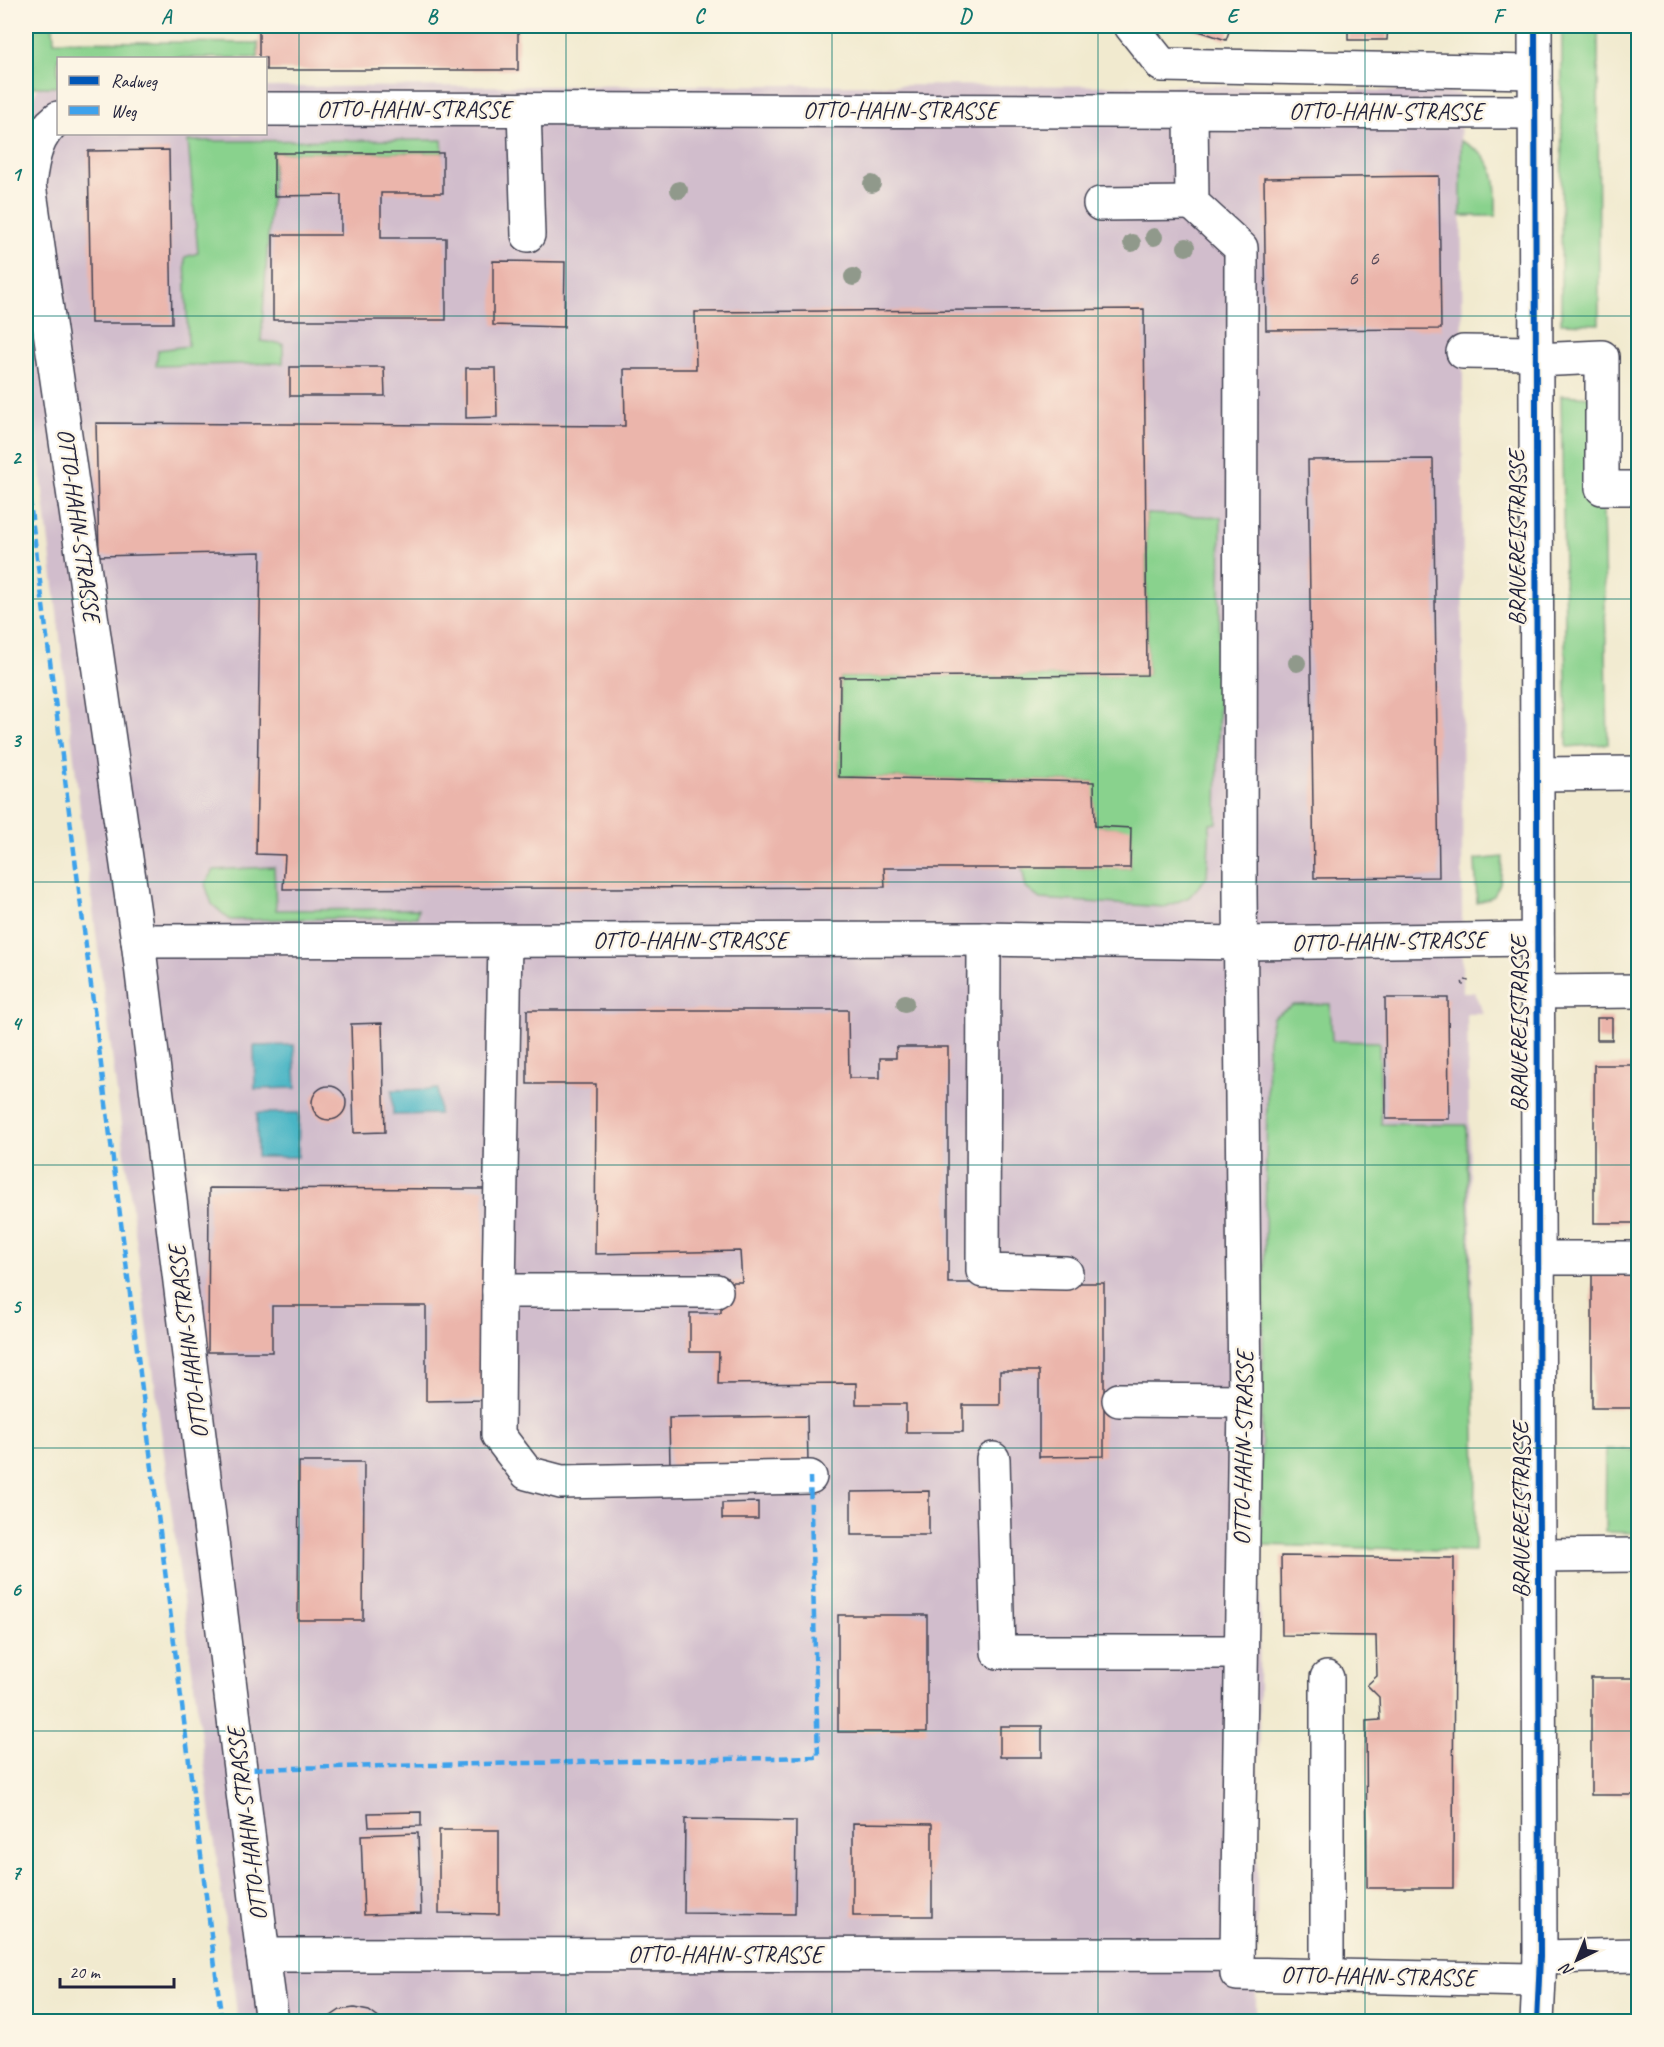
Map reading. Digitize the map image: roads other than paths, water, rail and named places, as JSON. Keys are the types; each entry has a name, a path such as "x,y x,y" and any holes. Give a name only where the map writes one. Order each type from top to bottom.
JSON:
{"street":[{"path":"1131,26 1162,65 1534,72"},
{"name":"BRAUEREISTRASSE","path":"1535,26 1540,1968 1537,2022"},
{"name":"OTTO-HAHN-STRASSE","path":"267,108 1534,112"},
{"path":"524,109 528,235"},
{"path":"1191,111 1192,203"},
{"name":"OTTO-HAHN-STRASSE","path":"57,119 51,124 33,152 29,185 138,941 263,1955 1237,1954"},
{"path":"1100,204 1192,203 1241,248 1241,943"},
{"path":"1463,352 1535,357 1602,357 1602,488 1638,488"},
{"path":"1536,774 1638,773"},
{"path":"984,939 983,1271 1066,1273"},
{"name":"OTTO-HAHN-STRASSE","path":"138,941 984,939 1241,943 1537,939"},
{"path":"505,941 498,1435 528,1473 561,1482 810,1477"},
{"name":"OTTO-HAHN-STRASSE","path":"1241,943 1245,1401 1238,1974 1470,1977 1638,1955"},
{"path":"1537,992 1638,991"},
{"path":"1538,1258 1638,1258"},
{"path":"499,1291 716,1291"},
{"path":"1119,1400 1245,1401"},
{"path":"993,1459 998,1652 1241,1652"},
{"path":"1539,1556 1638,1555"},
{"path":"1327,1678 1327,1976"},
{"path":"263,1955 272,2022"}],"water":[{"path":"294,1045 296,1088 255,1089 254,1046"},
{"path":"438,1089 439,1114 393,1115 392,1090"},
{"path":"257,1113 299,1113 298,1157 257,1157"}]}
